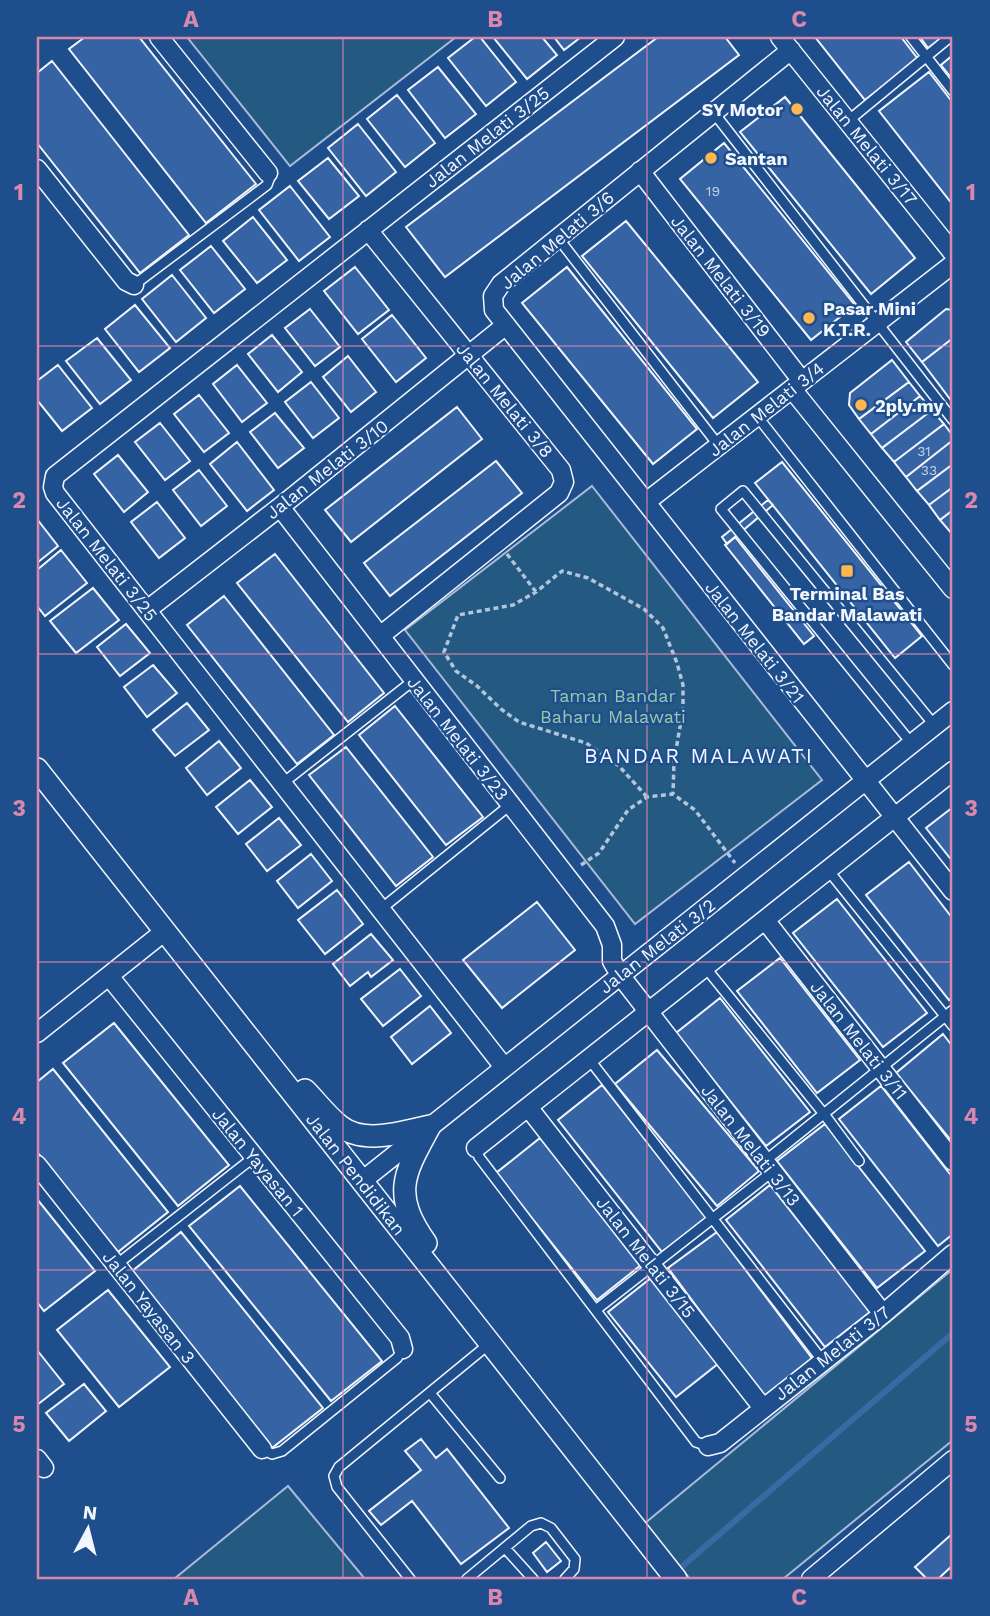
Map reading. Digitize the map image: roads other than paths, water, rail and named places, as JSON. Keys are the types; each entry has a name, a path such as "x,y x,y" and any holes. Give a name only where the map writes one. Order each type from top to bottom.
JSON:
{"street":[{"path":"159,37 268,173"},
{"name":"Jalan Melati 3/25","path":"504,1067 53,488 55,475 615,37"},
{"name":"Jalan Melati 3/6","path":"646,502 494,310 493,296 501,284 713,113 785,43"},
{"name":"Jalan Melati 3/17","path":"785,43 953,253"},
{"path":"37,169 126,281 134,285"},
{"name":"Jalan Melati 3/19","path":"640,171 797,385 953,589"},
{"name":"Jalan Melati 3/8","path":"368,230 562,470 564,476 559,493 380,636"},
{"name":"Jalan Melati 3/4","path":"646,502 953,264"},
{"name":"Jalan Melati 3/10","path":"147,610 506,325"},
{"name":"Jalan Melati 3/21","path":"646,502 953,891"},
{"name":"Jalan Melati 3/23","path":"280,507 605,926 612,944 612,961 620,975"},
{"name":"Jalan Melati 3/2","path":"362,1181 953,711"},
{"name":"Jalan Pendidikan","path":"37,769 676,1579"},
{"path":"476,1148 953,771"},
{"name":"Jalan Melati 3/11","path":"765,920 953,1161"},
{"path":"37,1034 165,932"},
{"name":"Jalan Melati 3/13","path":"620,975 883,1314"},
{"name":"Jalan Yayasan 1","path":"110,976 400,1338 403,1349"},
{"path":"258,1050 299,1083 340,1126 366,1135 430,1126"},
{"name":"Jalan Melati 3/15","path":"528,1107 763,1408"},
{"path":"430,1126 413,1158 404,1192 407,1211 454,1297"},
{"name":"Jalan Yayasan 3","path":"37,1165 262,1449"},
{"name":"Jalan Melati 3/7","path":"708,1446 720,1443 883,1314 953,1254"},
{"path":"811,1579 953,1460"}],"lane":[{"path":"911,37 953,91"},
{"path":"848,121 950,37"},
{"path":"713,113 953,420"},
{"path":"134,285 267,185 270,177 268,173"},
{"path":"558,238 719,446"},
{"path":"757,416 953,665"},
{"path":"912,744 721,509 743,491 935,726"},
{"path":"283,783 414,680"},
{"path":"381,909 510,805"},
{"path":"828,870 949,1013 953,1026"},
{"path":"705,967 859,1161"},
{"path":"597,1309 713,1218 824,1114 949,1013"},
{"path":"589,1059 822,1360"},
{"path":"476,1148 479,1157 696,1442 708,1446"},
{"path":"116,1265 254,1157"},
{"path":"410,1579 337,1487 334,1476 339,1467 490,1343"},
{"path":"262,1449 272,1454 282,1451 397,1358 403,1349"},
{"path":"430,1393 500,1478"},
{"path":"467,1579 536,1524 547,1525 575,1559 574,1569 565,1579"},
{"path":"505,1548 533,1579"}],"waterway":[{"path":"678,1570 953,1333"}],"place":[{"name":"SY Motor","path":"797,109"},
{"name":"Santan","path":"711,158"},
{"name":"Pasar Mini K.T.R.","path":"809,318"},
{"name":"2ply.my","path":"861,405"},
{"name":"Terminal Bas Bandar Malawati","path":"847,571"}],"district":[{"name":"BANDAR MALAWATI","path":"699,755"}],"park label":[{"name":"Taman Bandar Baharu Malawati","path":"613,705"}]}
